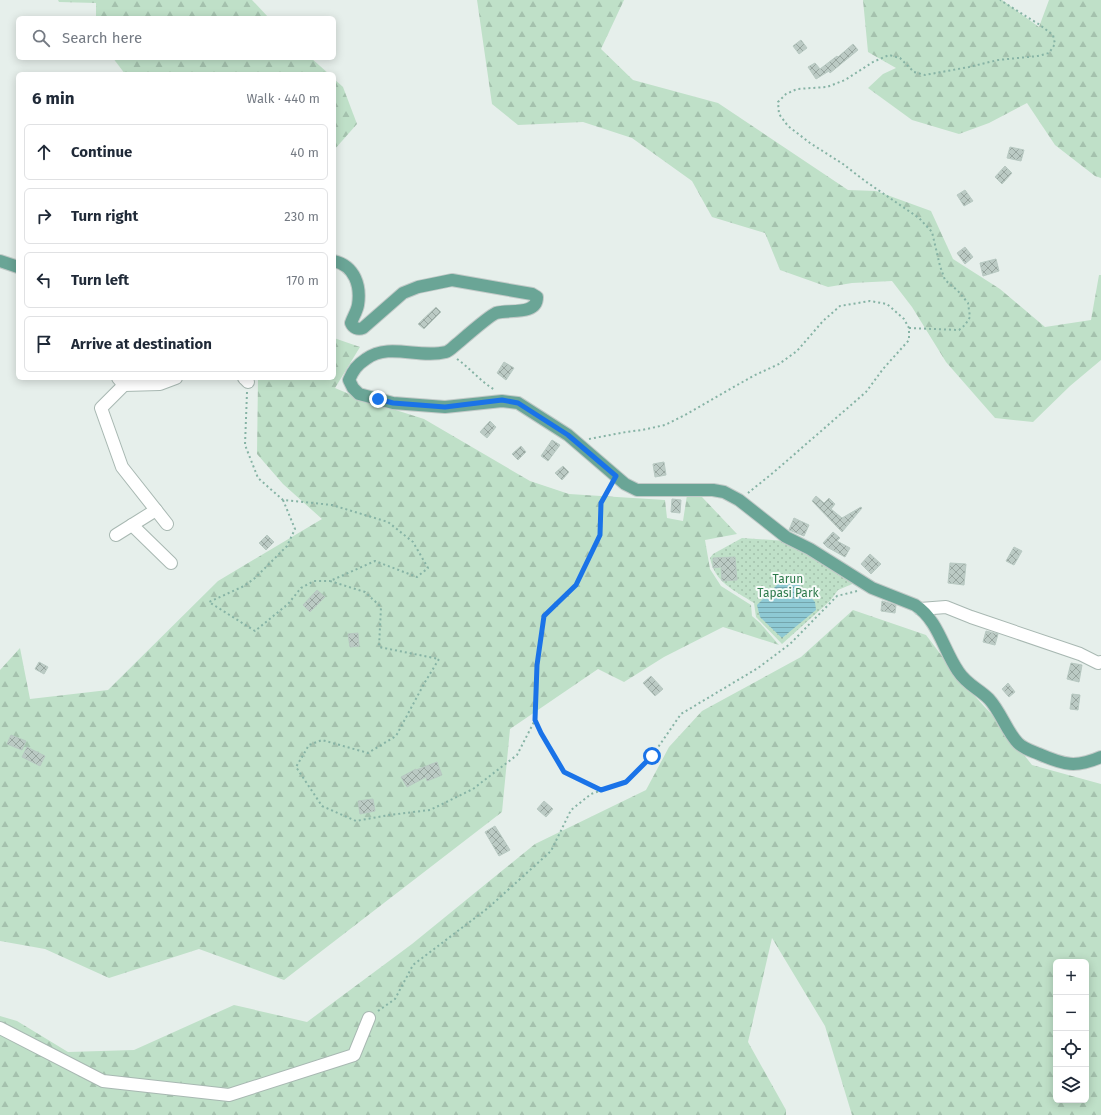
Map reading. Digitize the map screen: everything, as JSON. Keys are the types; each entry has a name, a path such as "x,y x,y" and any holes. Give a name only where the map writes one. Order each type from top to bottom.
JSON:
{"main road":[{"path":"0,261 16,266"},
{"path":"336,262 344,265 352,271 358,282 358,306 351,323 354,328 357,329 363,328 403,293 418,287 452,280 532,294 537,297 537,303 534,307 521,311 496,313 447,352 426,354 389,350 371,355 356,366 349,380 353,388 359,394 393,403 445,407 502,400 518,403 568,435 625,484 637,490 713,490 724,492 739,500 786,537 810,549 872,588 915,605 920,609 935,626 956,670 964,681 989,699 1018,742 1027,749 1059,763 1076,764 1092,761 1101,757"}],"street":[{"path":"167,524 122,467 101,408 121,382 160,384 171,380"},
{"path":"116,535 156,510"},
{"path":"132,525 171,563"},
{"path":"920,609 946,607 1101,662"},
{"path":"0,1028 103,1081 229,1095 354,1055 369,1018"}],"path":[{"path":"909,328 959,330 965,325 970,317 968,303 958,291 945,280 932,232 919,218 843,164 810,143 788,126 779,114 778,102 786,94 797,89 827,87 845,80 873,62 889,55 900,58 914,72 925,75 998,60 1038,56 1048,53 1055,44 1053,35 1000,0"},
{"path":"588,439 665,425 685,416 753,376 779,364 797,351 823,321 840,306 870,301 887,304 904,319 909,328 909,340 883,369 866,392 774,472 739,500"},
{"path":"447,352 467,366 490,387 501,393"},
{"path":"246,380 245,445 258,478 283,500 295,529 287,546 255,578 244,586 209,602 255,631 288,604 300,588 314,581 330,581 365,592 381,607 379,647 439,659 396,736 368,753 322,740 309,745 296,767 322,806 356,821 430,810 473,789 517,755 535,720 537,665 544,616 576,585 600,535 601,503 616,476"},
{"path":"283,500 332,505 388,522 413,542 428,568 417,577 375,561 330,581"},
{"path":"369,1018 395,999 413,965 488,908 551,851 571,810 591,794 626,782 652,756 681,714 758,668 790,644 837,596 872,588"},
{"path":"535,720 564,772 601,790"}],"green space":[{"path":"58,0 252,0 267,16 96,16 96,3 59,2"},
{"path":"477,0 624,0 601,49 633,80 718,103 848,190 876,191 931,211 953,259 1000,289 1045,327 1091,320 1099,275 1101,275 1101,360 1070,386 1033,422 995,418 946,362 912,307 892,281 852,283 828,287 780,270 765,233 712,217 692,181 632,138 583,122 518,125 492,104"},
{"path":"863,0 1002,0 1039,27 1049,0 1101,0 1101,178 1095,176 1055,145 1027,103 989,123 959,134 912,120 868,88 883,74 896,68 868,52"},
{"path":"114,60 313,60 327,72 124,72"},
{"path":"336,81 343,87 357,124 336,148"},
{"path":"336,339 360,347 335,388 361,399 424,419 530,481 569,494 665,500 667,518 683,521 687,495 702,497 737,534 705,540 710,569 721,586 751,605 752,616 779,645 723,627 664,657 624,682 598,669 510,729 502,812 284,980 199,949 109,978 45,949 0,941 0,670 20,648 30,699 108,690 218,581 322,519 283,484 257,454 258,380 336,380"},
{"name":"Tarun Tapasi Park","path":"742,538 786,541 857,582 838,590 830,601 782,644 756,617 754,603 726,585 716,574 713,567 710,558 713,554"},
{"path":"853,610 926,635 960,680 994,717 1032,765 1101,784 1101,1115 852,1115 825,1026 772,938 748,1042 786,1110 786,1115 0,1115 0,1016 17,1021 68,1052 134,1050 234,1005 307,1022 412,944 535,844 646,790 669,747 702,711 801,657"}],"water":[{"path":"794,579 815,602 816,610 782,638 760,617 757,605 780,582"}],"building":[{"path":"801,40 807,48 799,54 793,46"},
{"path":"853,44 858,50 830,73 829,71 816,79 808,67 815,63 820,69 837,56 838,57"},
{"path":"1010,147 1024,150 1021,161 1007,158"},
{"path":"1005,166 1012,173 1002,184 995,177"},
{"path":"965,190 973,201 964,206 957,195"},
{"path":"965,247 973,257 965,264 957,253"},
{"path":"996,259 999,271 983,276 980,263"},
{"path":"436,307 441,312 424,329 418,324"},
{"path":"504,362 514,368 506,380 497,373"},
{"path":"490,421 496,427 487,438 480,432"},
{"path":"552,440 560,445 548,461 541,456"},
{"path":"521,446 526,452 518,460 512,454"},
{"path":"664,462 666,475 655,477 653,464"},
{"path":"563,466 569,472 562,480 555,473"},
{"path":"816,496 824,503 829,498 835,504 831,509 842,518 861,507 862,508 842,532 812,501"},
{"path":"672,499 681,500 680,513 671,512"},
{"path":"794,518 809,525 804,536 789,530"},
{"path":"833,532 840,538 837,541 850,548 845,557 827,547 823,543"},
{"path":"267,535 274,542 266,550 259,543"},
{"path":"1014,547 1022,551 1014,565 1006,561"},
{"path":"870,554 881,564 871,574 861,564"},
{"path":"735,557 737,580 722,581 721,567 713,568 713,558"},
{"path":"950,563 966,564 964,585 948,583"},
{"path":"317,590 325,597 310,612 303,605"},
{"path":"882,601 896,605 895,613 881,611"},
{"path":"986,631 998,634 995,645 983,642"},
{"path":"358,633 359,646 350,647 348,634"},
{"path":"39,662 48,667 44,674 35,669"},
{"path":"1071,663 1082,665 1079,682 1067,679"},
{"path":"651,676 663,689 655,696 643,683"},
{"path":"1008,683 1015,692 1009,697 1002,689"},
{"path":"1072,694 1080,695 1078,710 1070,709"},
{"path":"11,735 26,741 22,750 7,744"},
{"path":"27,747 45,756 40,766 22,757"},
{"path":"437,762 442,775 427,781 426,777 407,787 401,777 416,769"},
{"path":"373,799 375,811 360,814 358,801"},
{"path":"544,801 553,809 546,817 537,809"},
{"path":"495,826 510,850 499,856 485,832"}],"route":[{"path":"378,399 393,403 417,406 445,407 502,400 518,403 568,435 616,476 601,503 600,535 576,585 544,616 537,665 535,720 564,772 601,790 626,782 652,756"}]}
